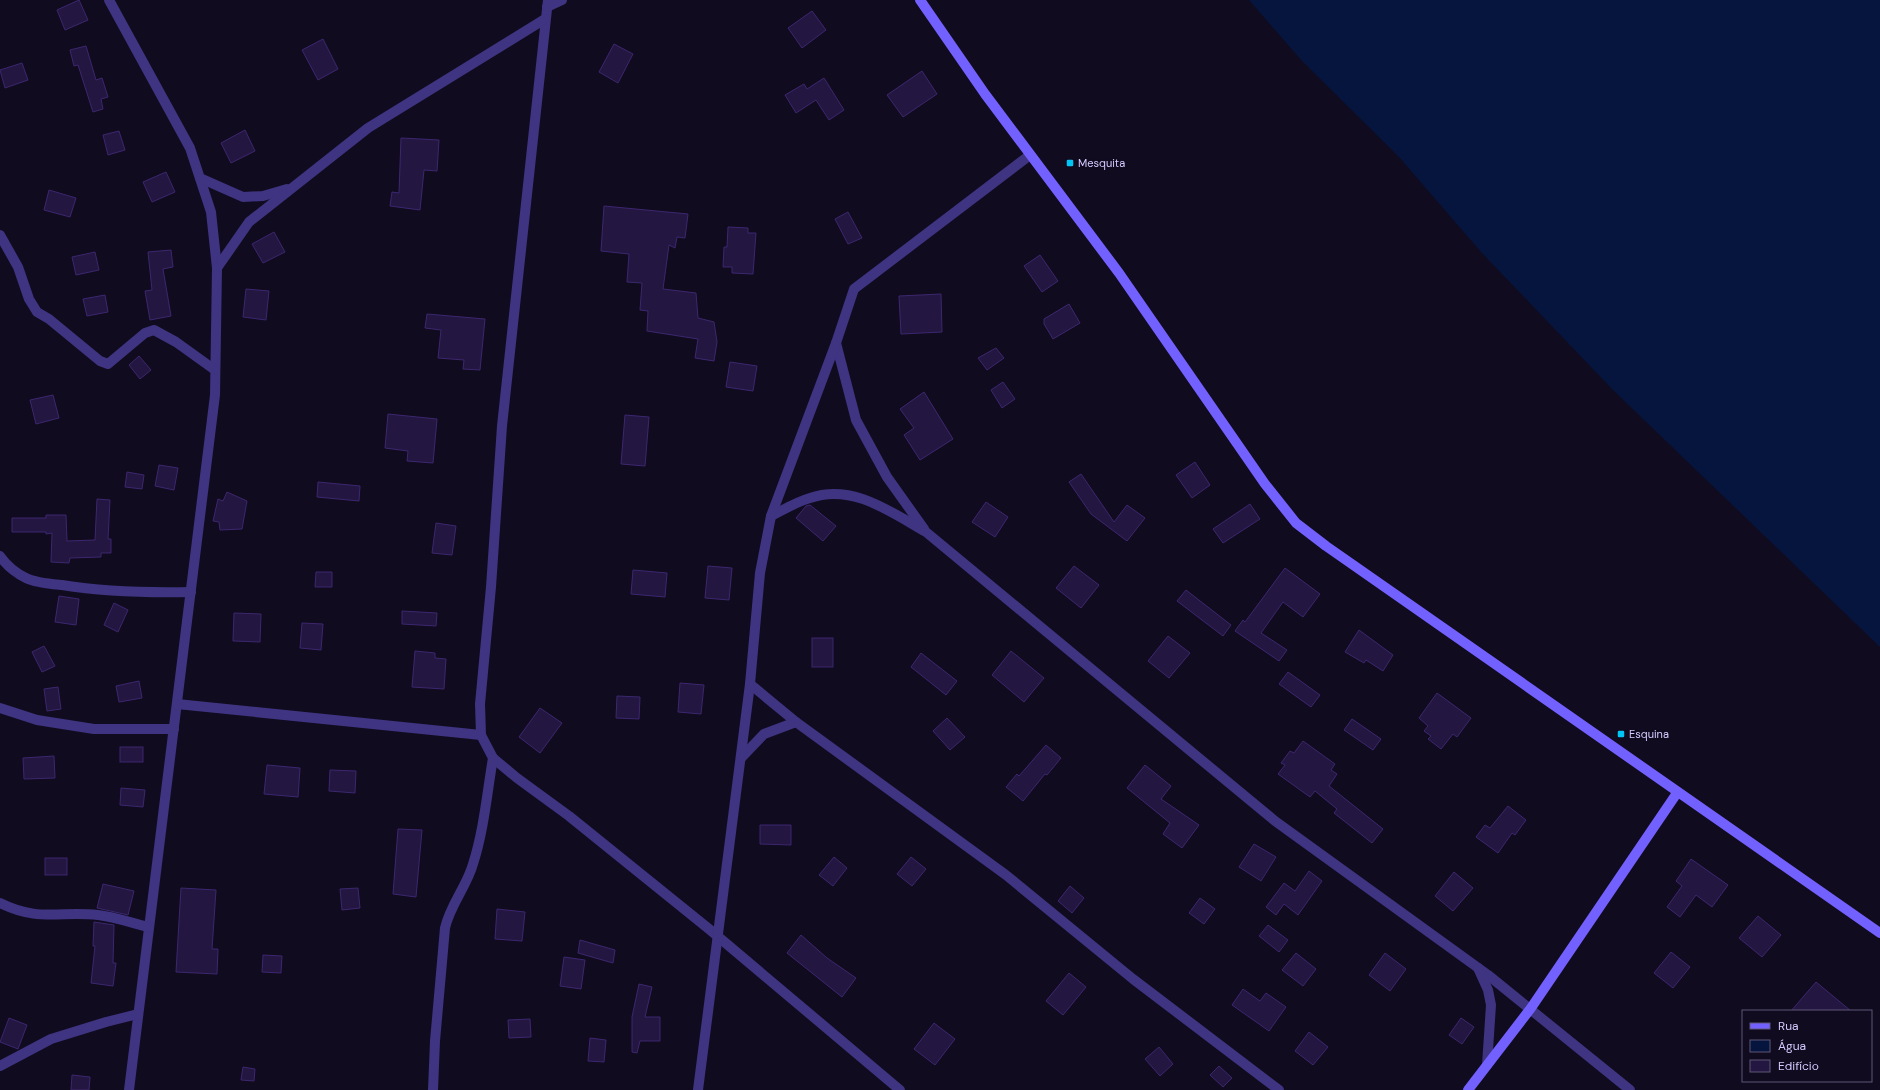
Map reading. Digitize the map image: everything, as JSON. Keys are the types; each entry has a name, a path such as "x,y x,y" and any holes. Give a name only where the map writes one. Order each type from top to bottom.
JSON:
{"street":[{"path":"109,0 190,148 211,212 216,268 215,395 129,1090"},
{"path":"562,0 548,4 545,19 502,426 491,587 480,704 481,735 493,758 517,778 569,816 719,937 900,1090"},
{"path":"920,0 985,94 1119,273 1265,484 1296,523 1326,546 1677,793 1880,933"},
{"path":"216,268 250,222 368,128 545,19"},
{"path":"698,1090 719,937 750,684 760,573 771,516 836,343 854,289 1030,155"},
{"path":"200,178 244,197 263,196 292,188"},
{"path":"0,235 18,267 29,299 38,312 49,319 100,361 108,364 145,333 154,330 176,342 215,370"},
{"path":"836,343 856,420 887,477 926,532"},
{"path":"771,516 809,498 839,493 872,501 926,532 1275,821 1531,1008 1630,1090"},
{"path":"0,556 15,572 28,579 53,584 101,592 191,592"},
{"path":"750,684 796,722 1006,875 1133,979 1279,1090"},
{"path":"177,704 481,735"},
{"path":"0,708 38,720 94,730 174,730"},
{"path":"741,758 764,734 796,722"},
{"path":"433,1090 435,1041 447,916 457,901 473,865 493,758"},
{"path":"1468,1090 1531,1008 1677,793"},
{"path":"0,903 14,910 31,914 53,916 97,915 149,927"},
{"path":"1478,968 1488,990 1491,1005 1487,1065"},
{"path":"0,1066 51,1039 138,1014"}],"water":[{"path":"1249,0 1880,0 1880,647 1614,391 1481,252 1399,157 1302,61"}],"building":[{"path":"79,0 88,20 65,30 57,10"},
{"path":"812,11 826,30 802,48 788,28"},
{"path":"323,39 338,69 318,80 302,50"},
{"path":"614,44 633,54 618,83 599,72"},
{"path":"86,46 96,80 102,78 108,97 101,99 103,109 93,112 78,65 74,66 70,50"},
{"path":"22,63 28,80 5,88 0,70"},
{"path":"922,71 937,94 903,117 887,95"},
{"path":"824,78 844,110 829,120 816,100 796,113 785,95 804,84 807,89"},
{"path":"245,130 255,151 231,163 221,143"},
{"path":"119,131 125,150 108,155 103,135"},
{"path":"401,138 439,140 437,171 424,170 420,210 390,206 392,192 399,193"},
{"path":"166,172 175,192 152,202 143,182"},
{"path":"49,190 76,198 70,217 44,210"},
{"path":"604,206 688,214 685,238 677,237 675,248 669,245 663,289 696,293 698,318 714,322 717,342 714,361 695,358 698,339 647,331 648,311 640,310 642,283 627,282 629,254 601,251"},
{"path":"848,212 862,238 848,244 835,219"},
{"path":"728,227 748,228 748,233 756,233 753,274 732,273 732,267 723,267 724,247 727,247"},
{"path":"274,232 285,252 263,263 252,244"},
{"path":"171,250 173,267 163,269 171,316 150,320 145,291 152,290 148,252"},
{"path":"95,252 99,270 76,275 72,257"},
{"path":"1040,255 1058,281 1042,292 1024,266"},
{"path":"246,289 269,291 266,320 243,317"},
{"path":"941,294 942,332 901,334 899,296"},
{"path":"105,295 108,312 87,316 83,299"},
{"path":"1069,304 1080,323 1053,339 1044,324 1044,319"},
{"path":"427,314 485,319 480,370 463,369 464,360 438,358 441,330 425,328"},
{"path":"996,348 1004,358 987,370 978,358"},
{"path":"139,356 151,370 140,379 129,365"},
{"path":"730,362 757,366 753,391 726,387"},
{"path":"1003,382 1015,399 1002,408 991,390"},
{"path":"924,392 953,439 920,460 904,435 914,428 900,409"},
{"path":"53,395 59,418 36,424 30,400"},
{"path":"388,414 437,419 433,463 407,461 408,451 385,448"},
{"path":"625,415 649,417 645,466 621,464"},
{"path":"1195,462 1210,485 1192,498 1176,475"},
{"path":"159,465 178,468 174,490 155,486"},
{"path":"127,472 144,475 142,489 125,487"},
{"path":"1081,474 1114,522 1127,505 1145,518 1127,541 1091,514 1069,482"},
{"path":"318,482 360,486 359,501 317,497"},
{"path":"227,492 247,501 242,529 220,530 219,522 213,521 218,499 223,501"},
{"path":"97,499 110,500 108,539 111,539 111,553 101,553 101,557 70,558 69,563 51,562 52,533 12,532 12,518 46,518 46,515 66,515 67,541 95,540"},
{"path":"986,502 1008,517 995,537 972,522"},
{"path":"1250,504 1260,519 1223,543 1213,529"},
{"path":"810,505 836,526 823,541 796,518 806,506"},
{"path":"436,523 456,526 452,555 432,553"},
{"path":"708,566 732,568 729,600 705,598"},
{"path":"1074,566 1099,585 1081,608 1056,588"},
{"path":"1285,568 1320,594 1303,617 1283,602 1261,633 1287,650 1279,661 1235,631 1243,620 1245,622"},
{"path":"633,570 667,573 665,597 631,594"},
{"path":"316,572 332,572 332,587 315,587"},
{"path":"1186,590 1231,625 1223,636 1177,601"},
{"path":"59,596 79,599 76,625 55,622"},
{"path":"114,603 128,610 118,632 104,625"},
{"path":"402,611 437,613 436,626 402,624"},
{"path":"234,613 261,614 260,642 233,641"},
{"path":"302,623 323,624 321,650 300,648"},
{"path":"1359,630 1393,655 1383,671 1366,660 1364,663 1345,652"},
{"path":"1168,636 1190,653 1169,678 1148,661"},
{"path":"812,638 833,638 833,667 812,667"},
{"path":"44,646 55,666 42,672 32,652"},
{"path":"415,651 435,653 435,658 446,659 444,689 412,687"},
{"path":"1011,651 1044,678 1024,702 992,675"},
{"path":"921,653 957,681 946,695 911,667"},
{"path":"1288,672 1320,695 1311,707 1279,684"},
{"path":"139,681 142,698 119,702 116,686"},
{"path":"680,683 704,685 701,714 678,712"},
{"path":"58,687 61,709 47,711 44,689"},
{"path":"1437,693 1471,718 1457,737 1453,734 1441,749 1428,739 1431,736 1424,731 1428,726 1419,718"},
{"path":"617,696 640,697 639,719 616,718"},
{"path":"540,708 562,723 540,753 519,737"},
{"path":"947,718 965,737 950,750 933,731"},
{"path":"1352,719 1381,739 1373,750 1344,730"},
{"path":"1303,741 1335,764 1331,770 1337,774 1329,786 1383,829 1372,843 1334,813 1337,809 1315,791 1310,797 1278,774 1285,765 1281,763 1290,751 1294,753"},
{"path":"1046,745 1061,758 1047,775 1045,774 1023,801 1006,787 1017,774 1019,776"},
{"path":"120,747 143,747 143,762 120,762"},
{"path":"54,756 55,778 24,779 23,758"},
{"path":"267,765 300,768 298,797 264,794"},
{"path":"1145,765 1171,786 1161,799 1199,825 1182,848 1163,834 1170,823 1127,788"},
{"path":"330,770 356,771 355,793 329,791"},
{"path":"121,788 145,790 143,807 120,805"},
{"path":"1508,806 1526,820 1515,835 1512,833 1498,853 1476,837 1485,825 1490,828"},
{"path":"760,825 791,825 791,845 760,844"},
{"path":"398,829 422,830 416,897 393,894"},
{"path":"1254,844 1276,857 1261,881 1239,867"},
{"path":"834,857 847,868 833,886 819,875"},
{"path":"911,857 926,869 912,886 897,874"},
{"path":"45,858 67,858 67,875 45,875"},
{"path":"1691,859 1728,885 1712,907 1696,895 1680,917 1667,907 1682,886 1676,881"},
{"path":"1309,871 1322,881 1298,915 1284,904 1276,915 1266,907 1284,883 1295,891"},
{"path":"1454,872 1473,888 1453,911 1435,896"},
{"path":"103,884 134,891 128,915 97,908"},
{"path":"1070,886 1084,898 1072,913 1058,901"},
{"path":"181,888 216,890 212,949 218,949 217,974 176,972"},
{"path":"358,888 360,908 342,910 340,889"},
{"path":"1200,898 1215,909 1204,924 1189,913"},
{"path":"497,909 525,912 522,941 495,939"},
{"path":"1758,916 1781,935 1762,957 1739,938"},
{"path":"94,922 114,925 113,963 116,963 113,986 91,983 95,946 93,946"},
{"path":"1268,925 1288,940 1279,952 1259,936"},
{"path":"801,935 827,958 856,978 842,997 787,953"},
{"path":"580,940 615,950 613,963 578,953"},
{"path":"1671,952 1690,967 1673,988 1654,973"},
{"path":"1296,953 1316,969 1303,986 1282,970"},
{"path":"1385,953 1406,969 1390,991 1369,975"},
{"path":"263,955 282,956 281,973 262,972"},
{"path":"564,957 585,960 581,989 560,986"},
{"path":"1069,973 1086,987 1063,1015 1046,1001"},
{"path":"1816,982 1850,1010 1792,1010"},
{"path":"639,984 652,987 645,1017 660,1017 660,1041 640,1041 637,1053 632,1052 632,1017"},
{"path":"1243,989 1260,1001 1266,993 1286,1007 1269,1031 1232,1005"},
{"path":"9,1018 27,1025 18,1049 0,1042"},
{"path":"1461,1018 1474,1027 1462,1044 1449,1035"},
{"path":"530,1019 531,1037 509,1038 508,1020"},
{"path":"934,1023 955,1039 935,1065 914,1049"},
{"path":"1309,1032 1328,1047 1313,1065 1295,1051"},
{"path":"590,1038 606,1040 604,1062 588,1061"},
{"path":"1159,1047 1173,1064 1160,1076 1145,1059"},
{"path":"1219,1066 1232,1078 1223,1087 1210,1075"},
{"path":"243,1067 255,1069 254,1081 241,1080"},
{"path":"72,1075 90,1077 89,1090 71,1090"}],"place":[{"name":"Mesquita","path":"1070,163"},
{"name":"Esquina","path":"1621,734"}]}
